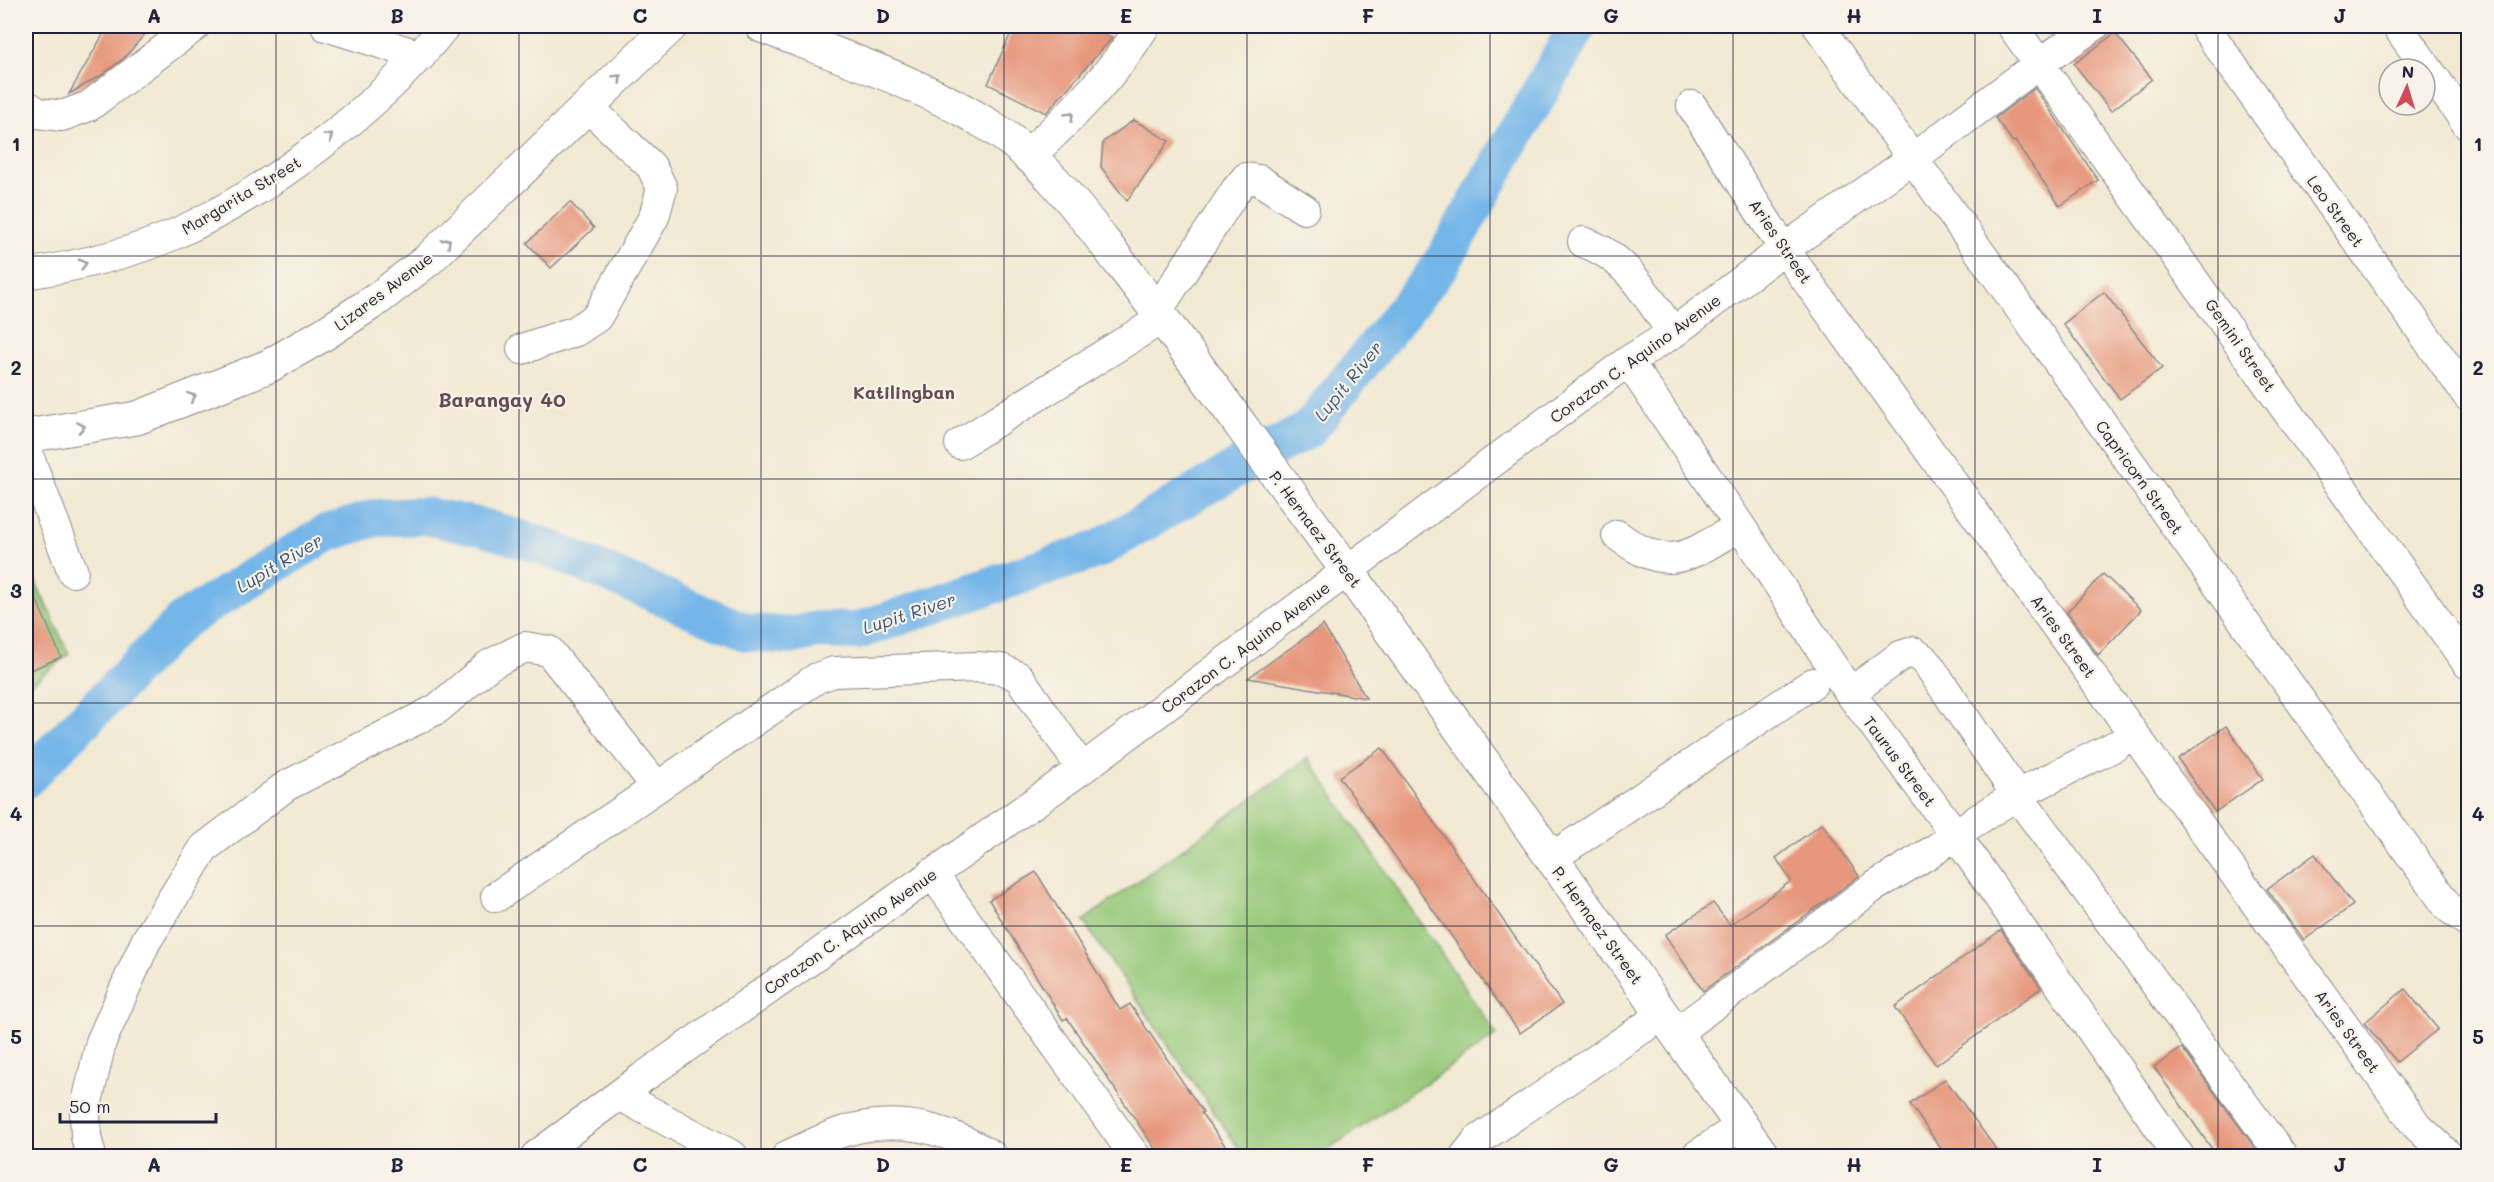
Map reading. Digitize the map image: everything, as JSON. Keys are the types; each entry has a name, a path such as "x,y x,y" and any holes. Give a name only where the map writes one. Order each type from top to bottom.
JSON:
{"main road":[{"name":"Lizares Avenue","path":"26,436 137,418 269,366 324,334 379,298 429,259 671,26"},
{"name":"P. Hernaez Street","path":"762,26 926,91 992,126 1028,156 1070,199 1160,314 1281,483 1348,571 1550,859 1763,1156"},
{"path":"1028,156 1076,111 1126,53 1143,26"}],"street":[{"path":"26,105 38,112 62,116 89,106 195,26"},
{"path":"326,26 421,56"},
{"name":"Margarita Street","path":"26,274 65,268 122,254 176,234 242,198 297,163 390,87 421,56 445,26"},
{"name":"Capricorn Street","path":"1818,26 2448,908 2469,922"},
{"name":"Gemini Street","path":"2012,26 2469,664"},
{"name":"Corazon C. Aquino Avenue","path":"536,1156 932,873 1082,769 1628,361 1672,333 1784,249 2094,26"},
{"name":"Leo Street","path":"2204,26 2469,396"},
{"path":"2397,26 2469,125"},
{"name":"Aries Street","path":"1692,106 1784,249 2415,1124 2450,1156"},
{"path":"522,349 576,331 597,317 654,217 662,188 651,166 588,107"},
{"path":"960,444 1160,314 1236,190 1246,178 1259,180 1304,209"},
{"path":"1583,242 1602,249 1625,267 1672,333"},
{"name":"Taurus Street","path":"1628,361 1740,525 1850,693 1955,834 2179,1156"},
{"path":"26,450 73,572"},
{"path":"1617,535 1634,548 1655,556 1685,557 1740,525"},
{"path":"92,1156 86,1137 85,1112 101,1042 146,941 204,848 286,786 437,709 489,665 525,647 549,651 657,787"},
{"path":"1850,693 1900,656 1912,652 1925,660 2017,795 2282,1156"},
{"path":"496,897 817,678 834,672 978,667 1001,669 1019,677 1082,769"},
{"path":"1550,859 1814,683"},
{"path":"1465,1156 1477,1142 1669,1024 1872,888 1936,849 1955,834 2017,795 2117,745"},
{"path":"932,873 1135,1156"},
{"path":"619,1095 733,1156"},
{"path":"787,1156 840,1132 881,1124 933,1129 953,1135 992,1156"},
{"path":"1696,1156 1741,1126"}],"green space":[{"path":"26,561 69,654 26,688"},
{"path":"1308,758 1497,1035 1318,1156 1244,1156 1083,921"}],"building":[{"path":"108,26 152,26 124,58 102,75 69,94"},
{"path":"1014,26 1083,26 1112,38 1046,113 988,84"},
{"path":"2115,33 2152,79 2111,111 2074,64"},
{"path":"2035,88 2098,180 2060,206 2015,141 2013,142 1995,118"},
{"path":"1134,120 1169,141 1127,201 1101,167 1103,142"},
{"path":"570,202 594,228 551,268 527,243"},
{"path":"2104,292 2162,368 2120,399 2063,324"},
{"path":"2103,574 2141,610 2098,655 2067,612"},
{"path":"26,575 61,657 26,672"},
{"path":"1323,625 1366,698 1248,678"},
{"path":"2226,726 2263,779 2215,812 2178,759"},
{"path":"1382,748 1562,1004 1520,1033 1339,777"},
{"path":"1822,823 1859,876 1703,991 1665,935 1713,903 1730,925 1791,881 1776,858"},
{"path":"2315,854 2353,905 2304,940 2267,889"},
{"path":"1036,872 1120,1010 1130,1004 1203,1112 1201,1113 1233,1156 1160,1156 1067,1018 1063,1020 989,900"},
{"path":"2001,930 2041,988 1936,1065 1895,1007"},
{"path":"2405,989 2438,1029 2397,1062 2364,1023"},
{"path":"2182,1048 2261,1156 2217,1156 2154,1067"},
{"path":"1945,1079 2001,1156 1946,1156 1910,1104"}],"waterway":[{"name":"Lupit River","path":"26,779 183,620 325,534 375,518 425,516 482,527 543,546 746,632 790,636 817,630 857,631 1099,549 1256,457 1308,430 1440,266 1578,26"}],"district":[{"name":"Katilingban","path":"904,392"},
{"name":"Barangay 40","path":"502,399"}]}
